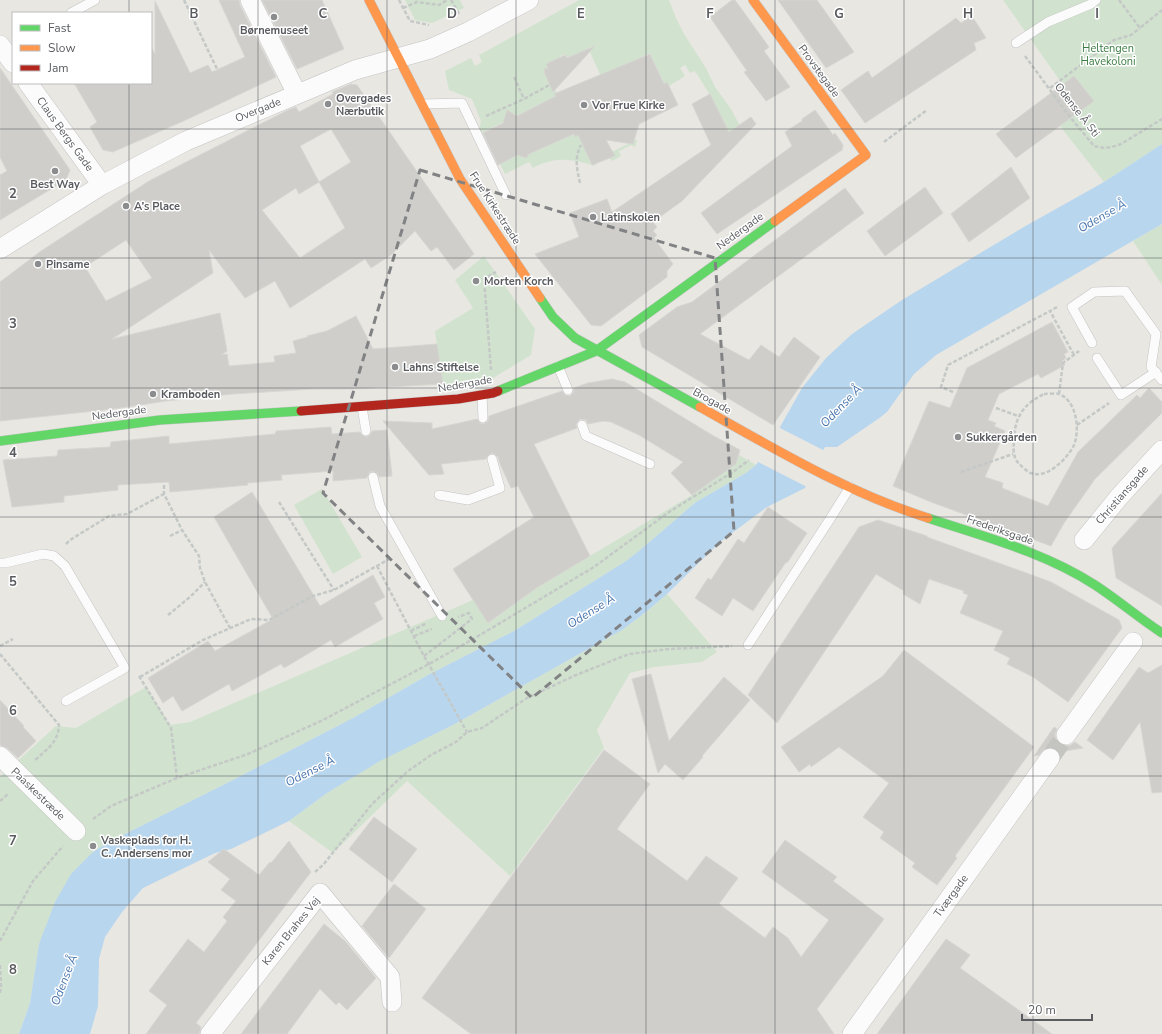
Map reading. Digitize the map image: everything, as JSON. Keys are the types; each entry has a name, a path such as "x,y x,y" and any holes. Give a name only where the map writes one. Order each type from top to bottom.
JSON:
{"street":[{"path":"250,0 297,94"},
{"name":"Frue Kirkestræde","path":"369,0 460,179 553,317 575,338 596,351"},
{"name":"Overgade","path":"0,249 102,185 186,141 355,70 430,49 468,32 529,0"},
{"name":"Provstegade","path":"757,1 866,155"},
{"name":"Claus Bergs Gade","path":"29,84 102,185"},
{"name":"Nedergade","path":"0,442 160,420 362,407 458,399 493,393 596,351 866,155"},
{"name":"Brogade","path":"596,351 765,444 818,470"},
{"name":"Christiansgade","path":"1084,540 1119,497 1162,450"},
{"name":"Frederiksgade","path":"818,470 886,503 1040,556 1095,585 1162,633"},
{"path":"1066,736 1133,642"},
{"name":"Paaskestræde","path":"0,756 76,831"},
{"name":"Tværgade","path":"852,1034 1050,758"},
{"name":"Karen Brahes Vej","path":"210,1034 320,893 390,977 392,1002"}],"lane":[{"path":"75,12 95,0"},
{"path":"1016,43 1048,22 1091,4 1096,0"},
{"path":"422,104 462,103 506,195"},
{"path":"1092,343 1072,308 1094,292 1125,291 1156,334 1151,366 1162,380"},
{"path":"1097,358 1121,396 1156,372"},
{"path":"558,366 568,390"},
{"path":"482,394 483,418"},
{"path":"362,407 366,431"},
{"path":"582,425 586,436 650,464"},
{"path":"439,495 468,500 500,488 492,459"},
{"path":"373,477 380,506 442,616"},
{"path":"748,645 826,526 850,486"},
{"path":"0,563 43,554 54,556 65,566 125,668 66,701"}],"path":[{"path":"184,0 217,69"},
{"path":"399,0 410,22 433,26"},
{"path":"403,8 417,2 439,5 447,0"},
{"path":"1119,0 1140,28"},
{"path":"1050,88 1114,40 1131,35 1162,10"},
{"name":"Odense Å Sti","path":"1016,43 1087,139 1094,146 1104,148 1117,146 1162,119"},
{"path":"514,77 524,99"},
{"path":"471,123 524,99 551,84"},
{"path":"866,155 927,110"},
{"path":"580,183 576,163 581,145"},
{"path":"493,393 484,279 515,261"},
{"path":"953,392 941,387 948,365 1050,311"},
{"path":"1056,321 1074,354 1063,362 1059,394"},
{"path":"1044,394 1059,394 1069,402 1075,412 1076,424 1074,445 1061,463 1042,474 1028,472 1019,465 1013,454 1015,428 1018,416 1032,400 1044,394"},
{"path":"1076,424 1121,396"},
{"path":"996,408 1018,416"},
{"path":"961,472 1013,454"},
{"path":"0,941 33,881 76,831 111,806 177,778 248,754 314,724 429,664 594,567 669,512 733,472"},
{"path":"164,485 164,494 182,530 199,556 200,568 205,582 230,628"},
{"path":"54,556 70,540 109,516 127,514 164,494"},
{"path":"279,502 334,590"},
{"path":"170,536 182,530"},
{"path":"140,677 203,640 251,619 269,620 313,596 334,590 404,551"},
{"path":"377,566 467,732"},
{"path":"168,615 190,597 205,582"},
{"path":"0,646 13,639"},
{"path":"320,893 311,876 323,865 372,804 408,771 431,755 456,742 467,732 482,728 527,698 576,675 629,654 669,649 748,645"},
{"path":"0,654 59,725 58,734 54,743 19,775"},
{"path":"146,686 171,728 177,778"},
{"path":"0,965 0,993"}],"highlighted area":[{"path":"420,170 715,258 734,531 532,698 323,493"}],"green space":[{"path":"405,0 460,0 464,8 432,23 415,20"},
{"path":"579,0 669,0 684,34 740,126 730,134 710,95 695,71 690,73 685,65 680,68 685,76 669,86 667,83 664,84 650,53 601,77 590,52 592,49 590,47 567,58 565,54 560,56 562,60 551,66 550,62 546,64 548,68 545,69 545,75 547,74 558,95 516,116 512,113 506,115 504,118 505,121 478,135 481,121 472,99 449,90 445,71 471,58 475,66 482,62 479,55"},
{"name":"Heltengen Havekoloni","path":"1003,0 1162,0 1162,144 1104,182 1060,126 1063,85"},
{"path":"574,134 575,137 578,135 590,160 589,163 592,163 609,154 611,158 615,156 612,152 630,143 633,139 637,140 635,147 631,145 619,151 621,156 612,161 609,157 598,161 595,166 572,160 557,160 541,164 533,168 529,162 505,174 500,164 525,152 522,157 526,158 529,154"},
{"path":"1162,224 1162,285 1133,241"},
{"path":"484,256 535,329 531,355 483,384 443,384 435,331 473,308 455,280"},
{"path":"739,455 756,465 746,473 696,502 626,561 514,631 428,675 353,718 111,841 93,852 39,944 30,1003 19,1034 0,1034 0,777 56,726 76,728 146,687 170,725 190,722 473,600 489,623 538,587 692,495 736,464"},
{"path":"322,489 362,557 333,574 294,505"},
{"path":"667,594 717,652 702,662 654,667 630,673 597,730 604,748 510,876 407,781 333,853 289,821 327,793 380,760 453,725 622,630"}],"water":[{"name":"Odense Å","path":"1162,144 1162,224 936,355 914,374 887,412 837,447 825,447 805,488 767,507 720,542 667,594 622,630 453,725 380,761 327,793 289,821 231,849 215,853 143,888 122,912 105,937 99,959 98,1006 90,1034 19,1034 30,1003 39,944 55,902 71,874 93,852 111,841 353,718 428,675 514,631 626,561 696,502 746,473 756,465 767,450 802,388 826,358 852,334 902,300 1022,228 1104,182"}],"pier":[{"path":"778,427 825,451 807,487 756,461"}],"building":[{"path":"219,0 239,0 240,5 276,77 188,119 113,152 103,150 90,127 97,122 75,84 152,84 152,49 155,54 155,1 190,73 208,65 212,72 245,57"},
{"path":"262,0 322,0 344,49 297,69"},
{"path":"732,0 735,0 769,47 764,51 790,87 766,101 744,72 747,71 710,17"},
{"path":"778,0 817,0 854,52 826,68"},
{"path":"972,16 986,38 974,43 976,50 865,123 841,90 868,71 872,78 956,18 961,23"},
{"path":"595,46 553,92 544,72 544,69 548,68 546,64 565,55 567,58"},
{"name":"Vor Frue Kirke","path":"650,54 664,84 667,82 678,105 639,124 633,144 606,140 615,156 592,165 578,135 575,137 574,134 529,154 526,158 518,155 498,165 483,133 503,123 507,110 517,116 556,96 554,94"},
{"path":"0,68 70,170 66,180 0,220 0,175 7,171 0,157"},
{"path":"1074,76 1094,101 1016,158 996,134"},
{"path":"351,84 357,85 474,254 454,270 437,247 431,251 415,231 391,255 371,268 365,259 290,308 275,281 245,298 209,250 213,273 112,339 220,313 227,351 221,355 227,354 229,366 275,362 274,356 296,353 293,341 327,331 356,316 373,349 437,344 443,384 233,394 166,401 114,409 0,421 0,282 41,251 149,181 288,110 296,107 299,112 333,94 332,92","holes":["331,129 351,162 319,182 300,146","319,182 345,228 300,258 262,210 296,188 299,194","126,240 152,278 106,301 85,267"]},
{"path":"710,94 729,132 751,117 756,124 682,201 653,222 657,227 653,231 657,235 654,238 673,264 667,271 667,277 601,326 591,325 535,254 579,237 570,213 607,199 612,212 711,145 692,104"},
{"path":"815,110 833,135 835,133 843,145 842,150 717,234 701,213 792,146 785,132"},
{"path":"1011,167 1030,198 969,242 951,214"},
{"path":"925,187 943,213 885,256 867,231"},
{"path":"845,188 864,213 700,334 749,360 761,345 779,357 794,337 820,357 773,425 642,347 639,335 677,307 692,302"},
{"name":"Sukkergården","path":"1052,322 1068,352 1064,354 1066,358 1062,361 1065,365 1041,378 1038,374 999,394 988,420 996,423 994,426 1005,431 985,477 1003,483 1002,488 1048,506 1078,452 1137,395 1140,398 1149,388 1162,402 1162,413 1095,479 1064,523 1051,546 931,502 893,486 929,401 950,408 967,368"},
{"path":"612,379 625,382 712,435 740,450 736,464 692,495 671,473 683,462 639,435 611,422 603,421 588,424 586,420 580,419 576,424 577,428 534,444 590,556 538,587 488,623 453,569 534,517 518,486 511,488 498,457 493,453 488,455 486,459 441,464 444,474 429,475 383,421 432,423 432,429 477,419 480,423 484,424 488,421 489,416 562,391 565,395 570,396 573,393 574,388 588,383"},
{"path":"331,427 332,434 360,432 362,435 367,437 372,431 387,430 392,476 379,477 377,473 372,471 369,473 367,478 333,481 333,471 281,475 282,480 247,483 248,485 170,492 169,482 118,485 118,490 64,496 64,502 12,507 3,460 57,456 58,450 110,447 111,442 169,436 169,444 275,434 276,431"},
{"path":"252,492 320,606 373,575 385,597 374,603 383,619 335,647 331,640 284,668 281,664 232,691 229,684 182,711 173,696 163,703 148,678 208,641 215,651 273,619 214,517"},
{"path":"1162,493 1162,606 1116,578 1112,548"},
{"path":"768,507 807,533 753,611 733,598 722,616 695,598 708,578 711,580 738,539 744,543"},
{"path":"878,520 927,536 1051,582 1119,620 1122,628 1068,702 1033,677 1007,664 1010,658 994,650 1003,631 960,613 968,595 963,593 964,591 929,579 920,604 903,594 904,591 876,574 777,723 748,695 859,527"},
{"path":"904,650 1034,747 955,856 957,858 937,885 912,867 915,863 880,838 884,832 863,817 889,783 839,747 811,767 810,764 799,772 781,747 883,676"},
{"path":"1162,665 1162,792 1152,793 1140,722 1113,760 1087,740 1139,667 1148,673"},
{"path":"651,674 669,741 724,677 750,700 683,780 665,764 658,773 632,679"},
{"path":"0,700 36,741 18,758 7,748 0,745"},
{"path":"1054,727 1057,729 1055,734 1056,739 1060,744 1065,746 1071,745 1075,742 1083,748 1059,752 1051,747 1045,748 1039,755 1034,756"},
{"path":"604,750 650,784 617,829 687,881 706,856 738,878 719,904 765,938 773,927 788,938 801,957 829,920 762,872 785,840 837,877 833,881 884,919 817,1009 834,1034 471,1034 422,998"},
{"path":"374,817 417,849 392,882 349,849"},
{"path":"289,841 311,872 196,1023 201,1027 199,1034 146,1034 167,1005 149,991 188,939 204,952 227,921 223,917 236,901 221,890 230,879 208,862 224,849 259,875"},
{"path":"394,884 426,909 389,958 362,926"},
{"path":"324,924 345,941 376,978 347,1010 339,1002 336,1005 320,989 287,1034 241,1034"},
{"path":"946,939 970,955 960,968 1052,1034 877,1034"}],"tunnel":[{"path":"1050,758 1066,735"}],"traffic: fast":[{"path":"498,391 596,351 775,221"},
{"path":"540,298 553,317 575,338 700,407"},
{"path":"0,441 160,420 301,411"},
{"path":"928,518 1014,546 1076,573 1162,633"}],"traffic: slow":[{"path":"369,0 460,179 540,298"},
{"path":"753,0 866,155 775,221"},
{"path":"700,407 783,454 840,483 898,508 928,518"}],"traffic: jam":[{"path":"301,411 458,399 498,391"}],"place":[{"name":"Børnemuseet","path":"274,17"},
{"name":"Overgades Nærbutik","path":"328,104"},
{"name":"Vor Frue Kirke","path":"584,105"},
{"name":"Best Way","path":"55,171"},
{"name":"A’s Place","path":"126,206"},
{"name":"Latinskolen","path":"593,217"},
{"name":"Pinsame","path":"38,264"},
{"name":"Morten Korch","path":"476,281"},
{"name":"Lahns Stiftelse","path":"395,367"},
{"name":"Kramboden","path":"153,394"},
{"name":"Sukkergården","path":"958,437"},
{"name":"Vaskeplads for H. C. Andersens mor","path":"93,846"}]}
